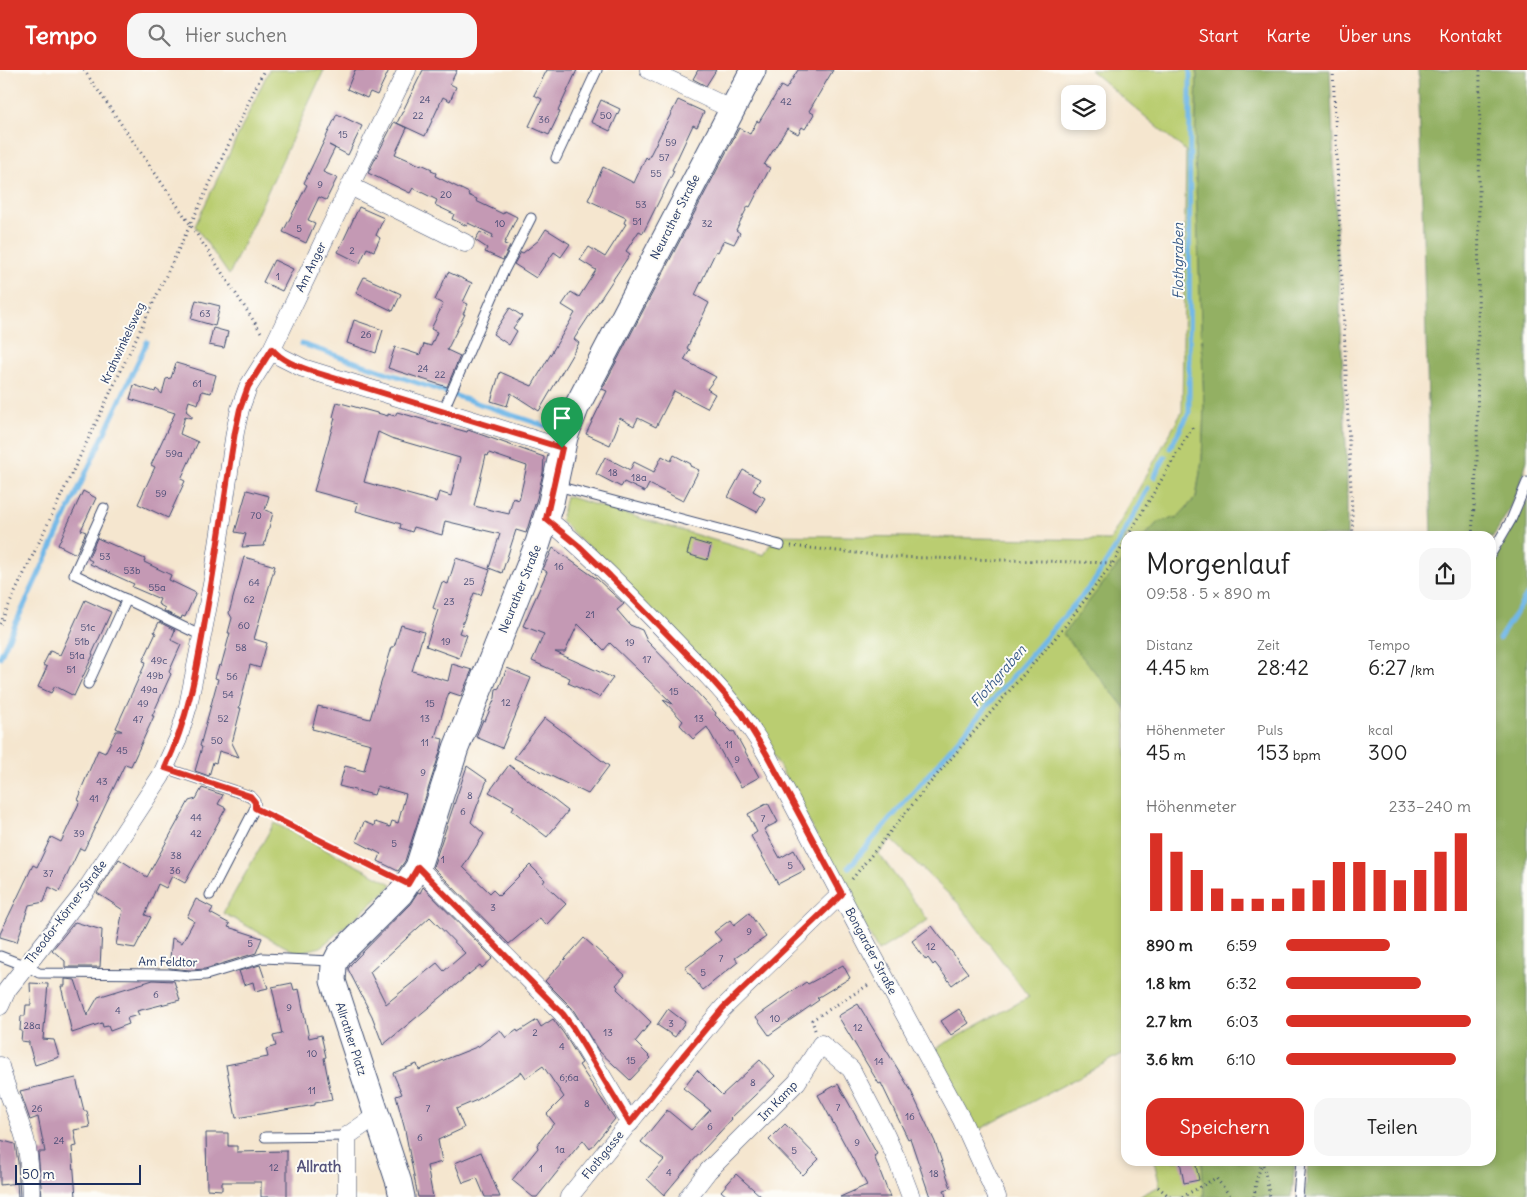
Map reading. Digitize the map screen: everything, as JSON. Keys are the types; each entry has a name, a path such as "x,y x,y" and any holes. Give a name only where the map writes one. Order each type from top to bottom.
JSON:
{"street":[{"name":"Am Anger","path":"272,349 407,70"},
{"path":"648,70 731,109"},
{"name":"Neurather Straße","path":"336,961 344,948 391,904 413,875 456,748 528,570 546,519 562,448 576,408 753,70"},
{"path":"350,186 465,243"},
{"path":"272,349 281,357 303,368 446,407 562,448"},
{"name":"Theodor-Körner-Straße","path":"0,1006 7,990 86,890 165,768 178,739 202,636 238,414 248,387 272,349"},
{"name":"Bongarder Straße","path":"546,519 579,546 610,576 710,678 742,714 766,753 962,1120 997,1197"},
{"path":"413,875 563,1014 630,1123"},
{"name":"Flothgasse","path":"569,1197 723,1008 842,894"},
{"name":"Allrather Platz","path":"336,961 333,981 402,1197"},
{"path":"821,1044 851,1069 886,1136 911,1197"},
{"name":"Im Kamp","path":"688,1197 708,1171 797,1082 821,1044"},
{"path":"0,1066 25,1141 31,1197"},
{"path":"347,1197 346,1136 376,1116"}],"lane":[{"path":"556,158 597,70"},
{"path":"446,407 504,271 530,218"},
{"path":"1496,546 1511,520 1527,482"},
{"path":"555,485 780,545"},
{"path":"104,508 74,574 202,636"},
{"path":"88,684 127,600"},
{"path":"165,768 250,796 255,802 255,808 210,895"},
{"name":"Am Feldtor","path":"0,956 39,973 199,976 215,973 262,958 336,961"},
{"path":"265,1137 346,1136"},
{"path":"1298,1197 1301,1166"}],"path":[{"path":"84,70 190,224 272,349"},
{"name":"Krahwinkelsweg","path":"0,624 264,70"},
{"path":"1333,70 1352,531"},
{"path":"1472,531 1477,462 1480,70"},
{"path":"1131,531 1194,425"},
{"path":"780,545 894,557 1113,562"},
{"path":"842,894 850,881 929,784 1062,630 1121,548"},
{"path":"255,808 413,875"},
{"path":"821,1044 812,1020 884,975"},
{"path":"1254,1197 1261,1166"},
{"path":"1263,1166 1270,1197"},
{"path":"1182,1197 1216,1178 1231,1197"},
{"path":"1158,1187 1170,1197"}],"green space":[{"path":"269,70 324,70 229,275 195,226"},
{"path":"1090,70 1197,70 1195,155 1204,406 1202,460 1196,497 1178,517 1158,522 1150,531 1121,531 1121,562 1064,634 1121,703 1121,1055 973,1133 931,1051 1029,997 959,904 891,839 879,854 928,920 878,951 759,728 561,520 566,496 764,555 775,535 1110,540 1182,412 1186,151"},
{"path":"1197,70 1330,70 1347,470 1347,531 1150,531 1158,522 1178,517 1196,497 1202,460 1204,406 1195,155"},
{"path":"1418,70 1527,70 1527,460 1513,501 1496,532 1432,531"},
{"path":"1527,500 1527,1197 1305,1197 1308,1166 1496,1166 1496,558"},
{"path":"1121,562 1121,703 1063,634"},
{"path":"274,823 392,884 321,947 297,953 223,913"},
{"path":"1155,1166 1202,1166 1204,1197 1138,1197 1160,1186"},
{"path":"1202,1166 1295,1166 1292,1197 1204,1197"}],"building":[{"path":"355,70 389,70 377,95 370,92 367,98 347,89"},
{"path":"423,70 457,70 450,84 456,87 450,101 443,97 425,136 397,123"},
{"path":"547,70 577,70 549,135 529,126 542,99 534,95"},
{"path":"698,70 716,70 706,86 693,79"},
{"path":"798,70 833,70 809,111 814,114 805,129 802,127 798,134 787,128 764,165 770,168 736,230 740,233 734,244 724,240 718,252 716,251 695,295 709,303 687,348 690,350 684,360 716,377 707,389 715,394 707,408 674,391 656,427 638,418 634,426 620,418 610,445 586,434 607,391 602,389 739,128 750,134 781,86 786,89"},
{"path":"601,100 620,109 610,131 591,122"},
{"path":"678,100 704,112 697,127 693,125 672,170 674,171 643,233 639,231 626,251 630,254 574,339 579,343 539,411 511,393 507,406 491,401 500,372 532,386 575,313 562,305 571,292 579,297 596,270 580,260 589,247 605,257 626,224 624,223 626,218 588,200 603,167 634,183 646,157 648,159"},
{"path":"337,114 362,126 348,155 335,148 323,172 337,178 326,200 319,197 308,220 315,223 306,243 283,232 307,185 304,183"},
{"path":"394,122 407,128 395,154 432,169 431,171 436,173 435,176 469,193 468,195 477,199 476,201 503,214 505,211 517,217 504,244 510,246 503,260 485,252 487,248 475,240 480,232 492,238 493,235 468,223 467,226 452,219 454,214 435,205 437,200 413,188 410,193 368,173"},
{"path":"359,207 384,218 376,235 380,238 374,251 367,248 360,263 338,252"},
{"path":"546,229 570,244 561,257 554,252 536,278 514,264 521,252 523,253 539,240"},
{"path":"274,260 293,269 282,291 263,282"},
{"path":"448,272 472,283 463,302 468,304 463,314 465,314 447,350 460,356 447,387 388,368 395,347 420,355 424,344 431,346 437,332 431,329 443,304 435,300"},
{"path":"364,277 401,294 393,311 356,293"},
{"path":"196,300 220,306 215,326 191,319"},
{"path":"510,308 522,316 513,328 517,331 509,345 493,334"},
{"path":"354,320 383,330 376,353 347,343"},
{"path":"213,328 228,332 224,348 209,345"},
{"path":"176,363 216,375 211,393 202,391 198,404 189,401 186,411 192,418 185,416 180,434 198,442 181,479 185,481 168,518 138,504 155,467 151,465 175,413 130,399 134,385 155,392 156,389 162,394 166,379 171,378"},
{"path":"337,402 388,416 388,414 395,416 397,412 467,432 468,430 544,457 543,473 526,533 516,530 502,573 489,568 500,534 445,521 442,535 414,527 412,532 400,528 401,524 356,511 358,503 314,491 335,418 333,417","holes":["378,432 391,438 460,458 451,496 439,492 436,502 364,482","489,453 527,466 519,500 513,498 509,514 474,506 486,455 488,456"]},
{"path":"674,455 699,470 683,501 649,484 645,492 624,482 621,487 596,474 605,457 630,470 634,462 654,472 662,456 671,461"},
{"path":"743,470 760,479 753,491 765,498 757,512 728,497"},
{"path":"247,490 269,496 265,510 273,513 264,546 242,547 246,534 235,532"},
{"path":"83,491 96,498 81,530 86,532 76,554 58,545"},
{"path":"97,538 145,559 144,562 171,575 169,580 196,593 185,617 182,616 181,619 164,611 165,608 158,604 160,599 132,587 134,584 90,564 92,561 88,559"},
{"path":"691,540 711,546 707,560 687,554"},
{"path":"553,548 597,579 624,604 617,610 630,625 642,630 647,641 716,713 715,715 732,732 734,731 759,777 741,787 707,727 693,739 680,725 683,721 663,700 673,704 610,643 604,650 578,624 565,652 555,652 613,678 599,697 568,683 570,678 532,661 544,634 523,626 547,572 543,569"},
{"path":"244,557 275,566 254,639 267,643 260,668 250,665 239,708 241,708 232,743 239,757 219,751 216,763 213,762 209,776 195,771 218,679 215,678 219,665 221,666 230,633 228,633 232,618 229,613"},
{"path":"456,558 490,570 481,595 474,593 459,633 467,635 459,658 426,646 438,610 433,608 442,582 448,584"},
{"path":"85,600 111,612 74,696 55,686 51,693 38,687 47,667 43,665 50,651 60,655"},
{"path":"159,622 175,630 171,640 181,645 169,672 171,674 152,716 154,716 131,766 125,764 84,850 80,848 59,892 49,887 44,902 29,905 17,942 0,937 33,865 37,867 51,837 61,842 80,801 78,800 80,792 98,750 105,753 116,731 122,731 116,728 146,662 143,661"},
{"path":"401,625 424,632 412,671 448,681 452,664 472,670 461,696 449,692 435,737 443,739 441,749 405,861 398,871 378,861 381,854 356,841 364,822 374,826 375,822 390,827 392,821 398,823 406,794 377,786 374,795 339,786 345,766 364,771 371,744 312,729 318,706 370,719 392,647 394,647"},
{"path":"507,668 531,678 502,748 476,737 483,720 485,721 495,698 496,689 499,688"},
{"path":"545,718 609,766 588,794 514,758"},
{"path":"509,765 568,811 547,837 512,810 514,806 489,792"},
{"path":"467,766 487,780 471,822 484,834 463,867 490,893 493,890 499,896 530,865 545,880 543,883 566,904 546,925 540,918 509,944 433,867"},
{"path":"202,788 223,795 218,804 226,808 185,883 172,876 166,888 158,884 145,915 151,917 135,948 116,945 123,910 97,893 119,859 147,877 189,801 196,799"},
{"path":"768,803 778,822 764,829 780,858 794,850 805,870 778,884 751,836 757,832 748,814"},
{"path":"423,887 493,958 482,968 480,965 383,1045 372,1016 348,969 410,904 418,892 420,893","holes":["430,917 465,953 444,971 437,963 386,1004 370,972"]},
{"path":"196,899 213,908 210,913 230,924 228,927 262,938 256,953 205,969 169,968 172,938 182,943 194,921 187,917"},
{"path":"749,913 766,937 735,958 738,962 703,990 685,968 721,940 714,932 730,920 734,925"},
{"path":"75,922 102,930 100,967 65,967 65,961 52,950"},
{"path":"932,926 968,973 952,985 935,963 933,965 928,958 926,960 912,941"},
{"path":"584,938 625,975 616,985 617,989 651,1022 635,1042 651,1058 630,1080 598,1050 572,1008 545,981"},
{"path":"260,965 268,988 255,991 253,982 244,985 239,971"},
{"path":"843,965 850,978 817,998 819,1000 769,1035 756,1017 806,982 808,984"},
{"path":"65,979 75,980 87,1016 98,997 153,980 174,981 180,1000 137,1011 139,1015 127,1018 129,1024 110,1031 108,1026 103,1027 102,1023 72,1033 61,986 65,986"},
{"path":"30,983 48,984 43,1039 54,1040 59,1057 35,1065 29,1042 21,1041 22,1031 20,1031 21,1016 25,1016 26,1005 31,1005"},
{"path":"292,983 294,990 299,989 309,1038 321,1035 332,1100 315,1103 315,1105 236,1118 226,1065 268,1057 266,1049 276,1046 273,1036 282,1034 272,987"},
{"path":"858,1004 910,1089 935,1142 951,1188 944,1190 946,1197 930,1197 910,1138 908,1139 881,1083 879,1084 838,1016"},
{"path":"668,1009 685,1022 675,1037 657,1025"},
{"path":"959,1009 969,1023 951,1035 941,1021"},
{"path":"553,1019 582,1063 579,1065 615,1119 590,1149 583,1140 537,1197 533,1197 512,1180 538,1148 537,1145 554,1123 547,1114 564,1097 543,1066 526,1078 522,1072 477,1100 456,1109 464,1128 438,1140 442,1162 427,1166 433,1197 418,1197 405,1130 396,1096 402,1094 393,1073 417,1064 419,1070 479,1046 500,1030 506,1038 537,1020 541,1027"},
{"path":"760,1060 775,1076 731,1118 664,1195 647,1179 664,1160 641,1142 667,1110 691,1130 710,1110 683,1088 697,1070 722,1095"},
{"path":"76,1078 84,1111 87,1111 90,1127 74,1130 77,1146 72,1147 76,1197 42,1197 38,1152 45,1152 38,1117 30,1120 20,1091"},
{"path":"838,1084 877,1154 874,1156 890,1197 840,1197 867,1185 818,1095"},
{"path":"785,1124 819,1159 803,1175 769,1140"},
{"path":"206,1133 228,1133 228,1146 237,1146 237,1152 287,1151 287,1197 261,1197 261,1182 222,1182 222,1190 207,1189"},
{"path":"0,1140 15,1144 20,1197 18,1197 17,1183 0,1185"},
{"path":"481,1152 500,1197 485,1197 477,1178 463,1183 455,1163"},
{"path":"1181,1166 1196,1166 1199,1180 1184,1183"},
{"path":"736,1174 762,1197 728,1197 721,1191"}],"waterway":[{"name":"Flothgraben","path":"1170,448 1189,413 1190,70"},
{"path":"0,657 147,342"},
{"path":"302,344 548,427"},
{"name":"Flothgraben","path":"1154,477 1165,457"},
{"name":"Flothgraben","path":"1125,531 1148,488"},
{"name":"Flothgraben","path":"849,867 1093,583 1121,538"},
{"path":"1499,639 1527,595"}],"district":[{"name":"Allrath","path":"319,1167"}],"route":[{"path":"272,349 290,363 311,371 562,448 546,519 579,546 610,576 714,682 742,714 766,753 842,894 723,1008 630,1123 563,1014 418,867 408,884 255,808 255,802 250,796 165,768 178,739 188,706 212,579 240,409 248,387 272,349"}]}
